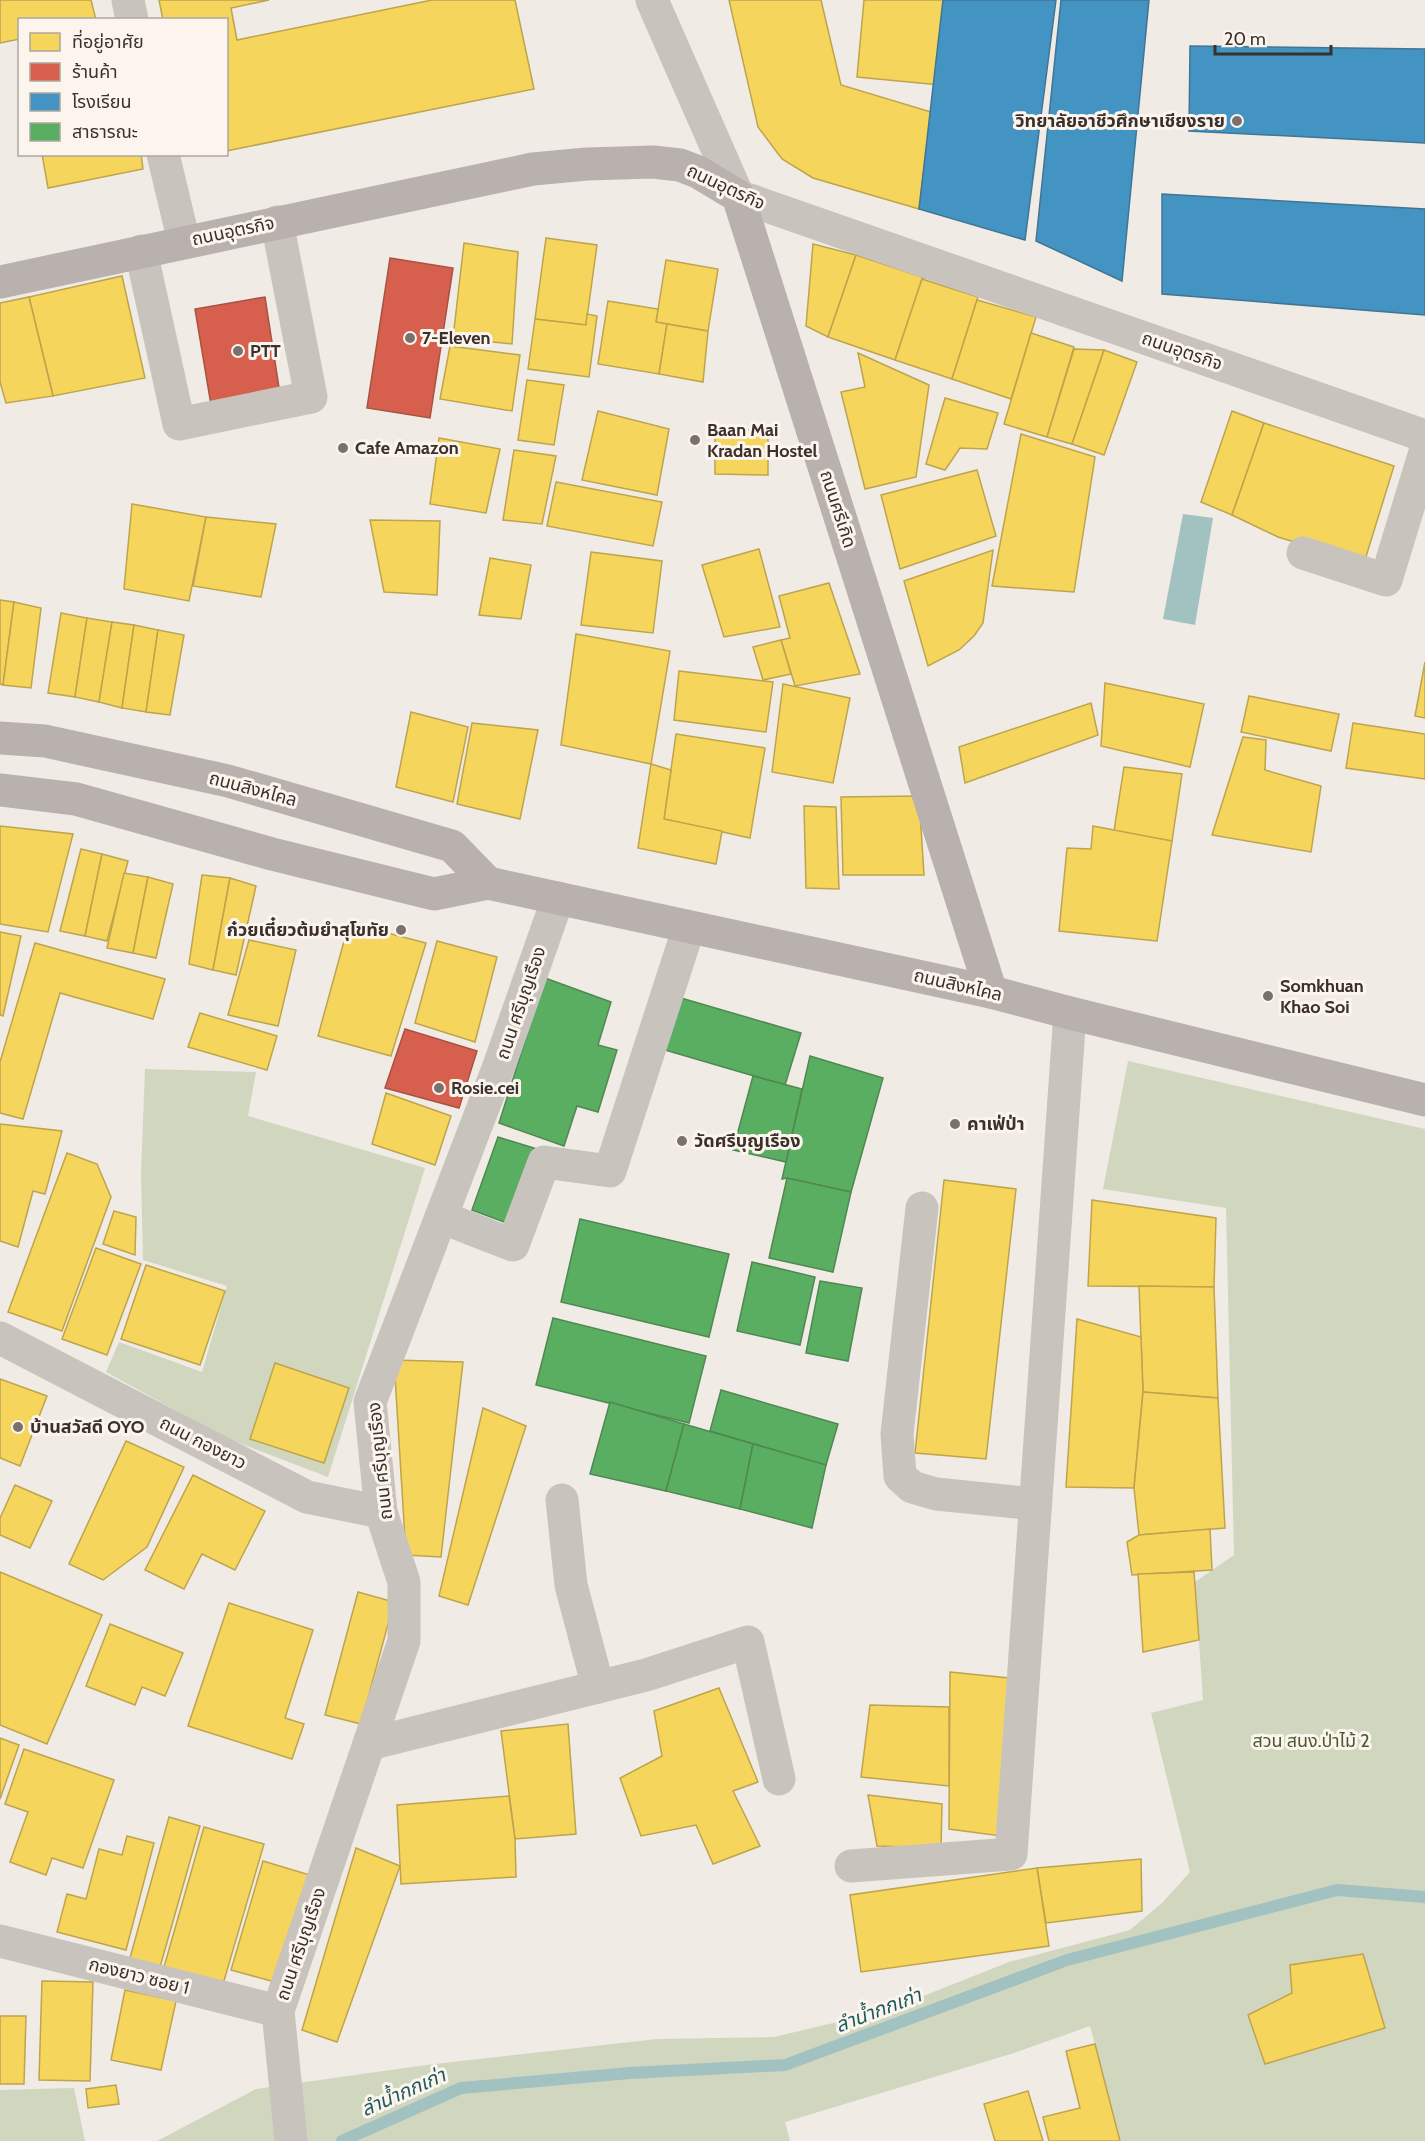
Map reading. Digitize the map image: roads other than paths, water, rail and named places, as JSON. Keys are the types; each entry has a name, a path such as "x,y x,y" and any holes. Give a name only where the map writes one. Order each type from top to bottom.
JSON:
{"main road":[{"name":"ถนนอุตรกิจ","path":"0,282 533,169 587,164 654,162 680,165 698,172 738,196"},
{"name":"ถนนศรีเกิด","path":"738,196 991,992"},
{"name":"ถนนสิงหไคล","path":"0,738 45,741 228,781 452,846 489,883"},
{"name":"ถนนสิงหไคล","path":"0,790 76,799 272,854 434,894 489,883 991,992 1425,1100"}],"street":[{"path":"128,0 132,18"},
{"name":"ถนนศรีเกิด","path":"652,0 738,196"},
{"path":"163,156 183,242"},
{"name":"ถนนอุตรกิจ","path":"738,196 1425,436"},
{"path":"141,251 179,424 312,397 278,222"},
{"path":"1302,553 1386,580 1425,452"},
{"name":"ถนน ศรีบุญเรือง","path":"291,2141 278,2011 404,1641 404,1582 381,1512 370,1402 500,1066 558,898"},
{"path":"441,1216 513,1245 544,1161 610,1171 690,927"},
{"path":"851,1866 1011,1854 1070,1013"},
{"path":"922,1208 897,1434 900,1476 912,1487 936,1494 1035,1504"},
{"name":"ถนน กองยาว","path":"0,1338 307,1497 381,1512"},
{"path":"562,1500 571,1585 598,1687"},
{"path":"369,1744 646,1675 748,1642 779,1779"},
{"name":"กองยาว ซอย 1","path":"0,1941 278,2011"}],"water":[{"path":"1183,514 1213,518 1195,625 1163,619"}],"waterway":[{"name":"ลำน้ำกกเก่า","path":"342,2141 461,2088 630,2073 785,2065 1067,1960 1337,1890 1425,1897"}],"place":[{"name":"วิทยาลัยอาชีวศึกษาเชียงราย","path":"1237,121"},
{"name":"7-Eleven","path":"410,338"},
{"name":"PTT","path":"238,351"},
{"name":"Baan Mai Kradan Hostel","path":"695,440"},
{"name":"Cafe Amazon","path":"343,448"},
{"name":"ก๋วยเตี๋ยวต้มยำสุโขทัย","path":"401,930"},
{"name":"Somkhuan Khao Soi","path":"1268,996"},
{"name":"Rosie.cei","path":"439,1088"},
{"name":"คาเฟ่ป่า","path":"955,1124"},
{"name":"วัดศรีบุญเรือง","path":"682,1141"},
{"name":"บ้านสวัสดี OYO","path":"18,1427"}],"park label":[{"name":"สวน สนง.ป่าไม้ 2","path":"1311,1741"}]}
